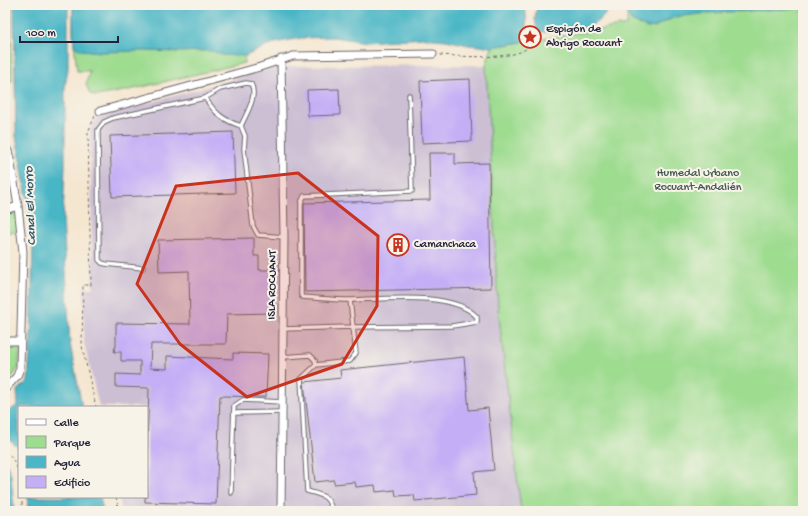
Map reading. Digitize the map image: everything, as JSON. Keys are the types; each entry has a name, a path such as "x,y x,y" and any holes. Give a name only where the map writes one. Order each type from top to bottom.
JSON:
{"street":[{"path":"100,111 260,67 281,59 300,55 433,54"},
{"name":"ISLA ROCUANT","path":"281,59 284,237 281,511"},
{"path":"5,148 8,151 10,159 18,206 23,252 19,372 5,389"},
{"path":"5,210 18,206"},
{"path":"5,341 21,341"}],"lane":[{"path":"143,268 106,264 99,260 98,130 104,122 113,118 205,98 220,89 246,83 251,84 254,89 241,126 245,136 244,149 253,226 255,232 258,234 284,237"},
{"path":"283,329 452,326 477,322 478,319 474,312 448,301 408,298 350,300 304,298 300,295 301,203 304,196 412,191 409,95"},
{"path":"205,98 212,108 227,121 241,126"},
{"path":"332,511 330,502 326,497 307,491 301,378 316,365 350,361 354,358 356,353 350,300"},
{"path":"283,357 310,355 315,360 316,365"},
{"path":"231,493 235,413 234,406 243,400 282,402"},
{"path":"235,413 282,412"}],"path":[{"path":"5,15 5,39"},
{"path":"433,54 468,56 520,52 528,47 533,36"},
{"path":"96,406 82,346 82,330 83,285 92,285 88,132 93,117 100,111"},
{"path":"5,452 12,457 18,470"},
{"path":"22,498 22,511"},
{"path":"116,498 119,511"}],"highlighted area":[{"path":"298,173 378,236 377,306 342,364 247,397 180,344 137,284 176,186"}],"shaded area":[{"path":"486,65 498,308 521,511 122,511 119,498 148,498 148,406 99,406 84,343 84,288 93,288 90,130 95,118 271,69 292,66"}],"green space":[{"path":"5,5 11,5 12,81 5,82"},
{"path":"73,5 274,43 245,56 244,63 97,96 90,94 86,84 90,71 77,71 73,33"},
{"name":"Humedal Urbano Rocuant-Andalién","path":"627,5 803,5 803,511 521,511 498,308 486,65 492,47 627,25"},
{"path":"18,206 21,232 5,232 5,211"},
{"path":"5,342 20,342 19,367 5,388"}],"water":[{"name":"Canal El Morro","path":"14,5 68,5 68,69 65,86 65,166 63,219 70,344 82,406 18,406 18,448 11,441 5,438 5,414 18,405 17,390 28,381 31,336 33,238 16,136"},
{"path":"73,5 525,5 526,34 522,42 492,47 423,38 366,42 334,37 301,38 274,43 245,56 222,55 213,51 100,52 81,50 74,46"},
{"path":"537,5 611,5 601,19 589,26 545,32 537,30 535,19"},
{"path":"627,5 803,5 803,8 708,13 675,17 655,27 647,28 631,21 626,10"},
{"path":"5,460 11,475 14,511 5,511"},
{"path":"28,498 100,498 103,511 27,511"}],"building":[{"path":"470,79 472,141 422,143 420,81"},
{"path":"339,89 340,115 308,116 307,90"},
{"path":"233,132 235,193 112,197 110,136"},
{"name":"Camanchaca","path":"429,153 455,153 455,164 489,163 491,288 305,292 304,203 430,200"},
{"path":"254,238 254,256 259,256 259,270 272,270 273,313 227,314 226,344 151,344 150,368 167,369 167,356 233,359 233,353 268,354 266,397 220,396 216,504 145,502 145,498 148,498 149,388 116,387 116,374 140,375 140,361 121,361 121,352 114,352 116,347 116,323 190,324 189,271 159,272 158,240"},
{"path":"464,357 469,410 488,408 494,470 474,472 476,495 415,501 414,495 396,496 395,490 376,492 375,485 356,487 355,482 334,484 334,480 315,482 304,382 341,378 340,370"}],"place":[{"name":"Espigón de Abrigo Rocuant","path":"530,37"},
{"name":"Camanchaca","path":"398,245"}]}
